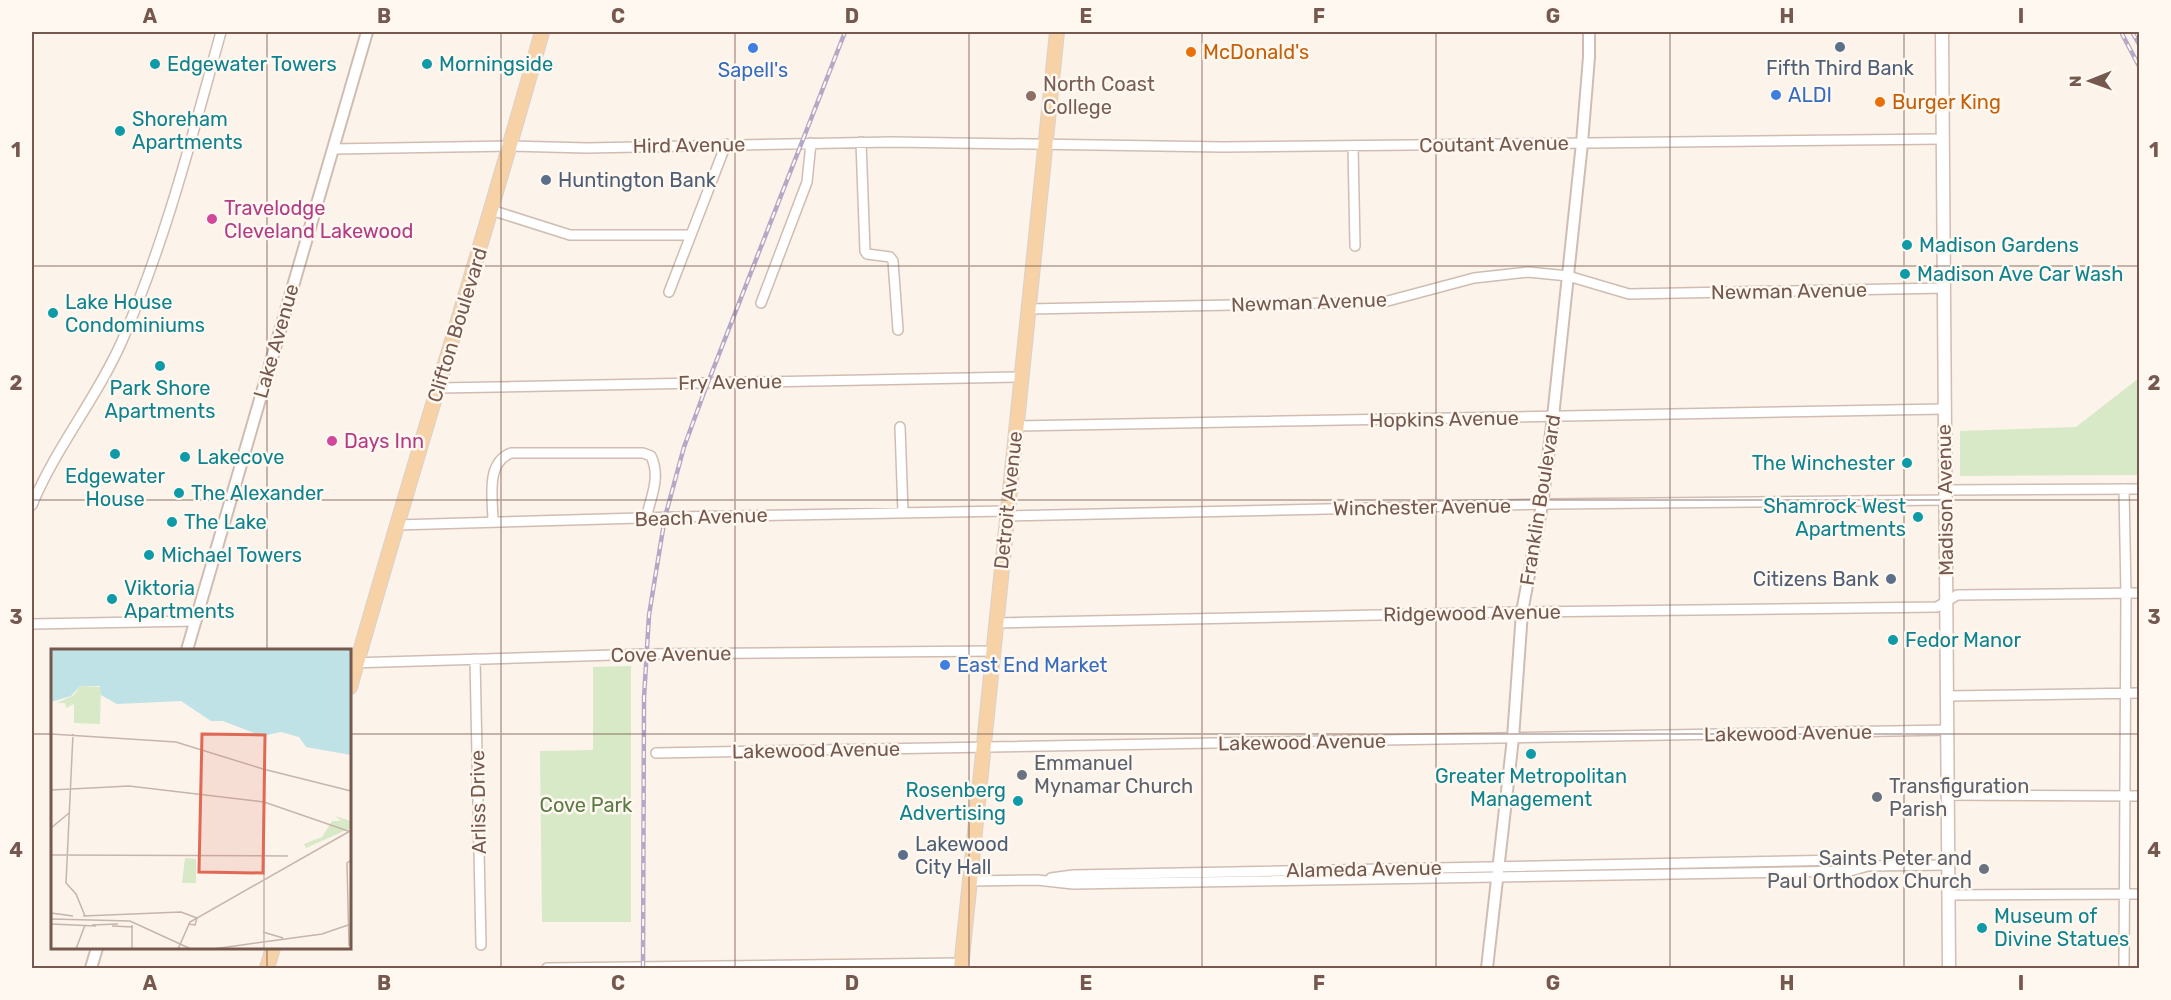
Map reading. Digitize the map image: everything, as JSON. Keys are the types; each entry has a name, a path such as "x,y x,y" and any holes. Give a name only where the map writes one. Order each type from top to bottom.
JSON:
{"main road":[{"name":"Clifton Boulevard","path":"351,679 353,663 439,388 542,32"},
{"name":"Detroit Avenue","path":"961,966 1057,32"},
{"name":"Madison Avenue","path":"1942,32 1949,969"},
{"path":"267,969 273,949"}],"street":[{"path":"32,505 53,461 122,342 171,208 196,129 221,32"},
{"name":"Lake Avenue","path":"188,649 367,32"},
{"name":"Franklin Boulevard","path":"1487,969 1513,738 1522,612 1542,505 1553,417 1582,143 1589,32"},
{"name":"Coutant Avenue","path":"1045,144 1169,147 1353,146 1944,139"},
{"path":"861,142 865,251 867,254 890,257 893,261 898,330"},
{"name":"Hird Avenue","path":"333,149 510,146 587,148 861,142 1045,144"},
{"path":"761,303 807,182 811,143"},
{"path":"669,292 726,144"},
{"path":"1353,146 1355,246"},
{"path":"491,210 570,235 691,235"},
{"name":"Newman Avenue","path":"1028,309 1384,302 1474,278 1528,272 1568,276 1629,294 1944,288"},
{"name":"Fry Avenue","path":"439,388 1021,377"},
{"name":"Hopkins Avenue","path":"1015,426 1944,409"},
{"path":"900,427 903,512"},
{"path":"493,522 493,472 500,459 511,453 643,453 651,456 656,472 646,518"},
{"path":"2124,489 2126,594 2124,969"},
{"name":"Winchester Avenue","path":"1006,513 1542,505 2139,489"},
{"name":"Beach Avenue","path":"396,525 903,512 1006,513"},
{"name":"Ridgewood Avenue","path":"996,623 1522,612 1937,607 1957,595 2139,594"},
{"path":"32,624 196,621"},
{"name":"Cove Avenue","path":"353,663 646,654 993,651"},
{"name":"Arliss Drive","path":"475,659 481,945"},
{"path":"1947,696 2139,693"},
{"name":"Lakewood Avenue","path":"656,753 1948,730"},
{"path":"1949,795 2139,796"},
{"name":"Alameda Avenue","path":"970,881 1037,880 1073,884 1274,882 1692,863 1846,860 1861,862 1868,866"},
{"path":"1692,863 1692,874"},
{"name":"Alameda Avenue","path":"1037,880 1073,874 1274,871 1692,874 1850,871 1868,866 1948,865"},
{"path":"1274,871 1274,882"},
{"path":"1949,896 2139,894"},
{"path":"91,969 97,949"},
{"path":"548,969 961,966"}],"green space":[{"path":"2139,378 2139,475 1960,476 1960,431 2076,427"},
{"name":"Cove Park","path":"631,666 631,922 542,922 540,751 593,750 593,667"},
{"path":"1848,864 1848,867 1699,870 1699,867"},
{"path":"1688,866 1688,870 1517,873 1517,869"}],"railway":[{"path":"643,968 644,698 649,615 665,517 684,447 705,390 845,32"},
{"path":"2121,32 2140,68"},
{"path":"2132,32 2140,46"}],"place":[{"name":"Fifth Third Bank","path":"1840,47"},
{"name":"Sapell's","path":"753,48"},
{"name":"McDonald's","path":"1191,52"},
{"name":"Edgewater Towers","path":"155,64"},
{"name":"Morningside","path":"427,64"},
{"name":"ALDI","path":"1776,95"},
{"name":"North Coast College","path":"1031,96"},
{"name":"Burger King","path":"1880,102"},
{"name":"Shoreham Apartments","path":"120,131"},
{"name":"Huntington Bank","path":"546,180"},
{"name":"Travelodge Cleveland Lakewood","path":"212,219"},
{"name":"Madison Gardens","path":"1907,245"},
{"name":"Madison Ave Car Wash","path":"1905,274"},
{"name":"Lake House Condominiums","path":"53,313"},
{"name":"Park Shore Apartments","path":"160,366"},
{"name":"Days Inn","path":"332,441"},
{"name":"Edgewater House","path":"115,454"},
{"name":"Lakecove","path":"185,457"},
{"name":"The Winchester","path":"1907,463"},
{"name":"The Alexander","path":"179,493"},
{"name":"Shamrock West Apartments","path":"1918,517"},
{"name":"The Lake","path":"172,522"},
{"name":"Michael Towers","path":"149,555"},
{"name":"Citizens Bank","path":"1891,579"},
{"name":"Viktoria Apartments","path":"112,599"},
{"name":"Fedor Manor","path":"1893,640"},
{"name":"East End Market","path":"945,665"},
{"name":"Greater Metropolitan Management","path":"1531,754"},
{"name":"Emmanuel Mynamar Church","path":"1022,775"},
{"name":"Transfiguration Parish","path":"1877,797"},
{"name":"Rosenberg Advertising","path":"1018,801"},
{"name":"Lakewood City Hall","path":"903,855"},
{"name":"Saints Peter and Paul Orthodox Church","path":"1984,869"},
{"name":"Museum of Divine Statues","path":"1982,928"}]}
